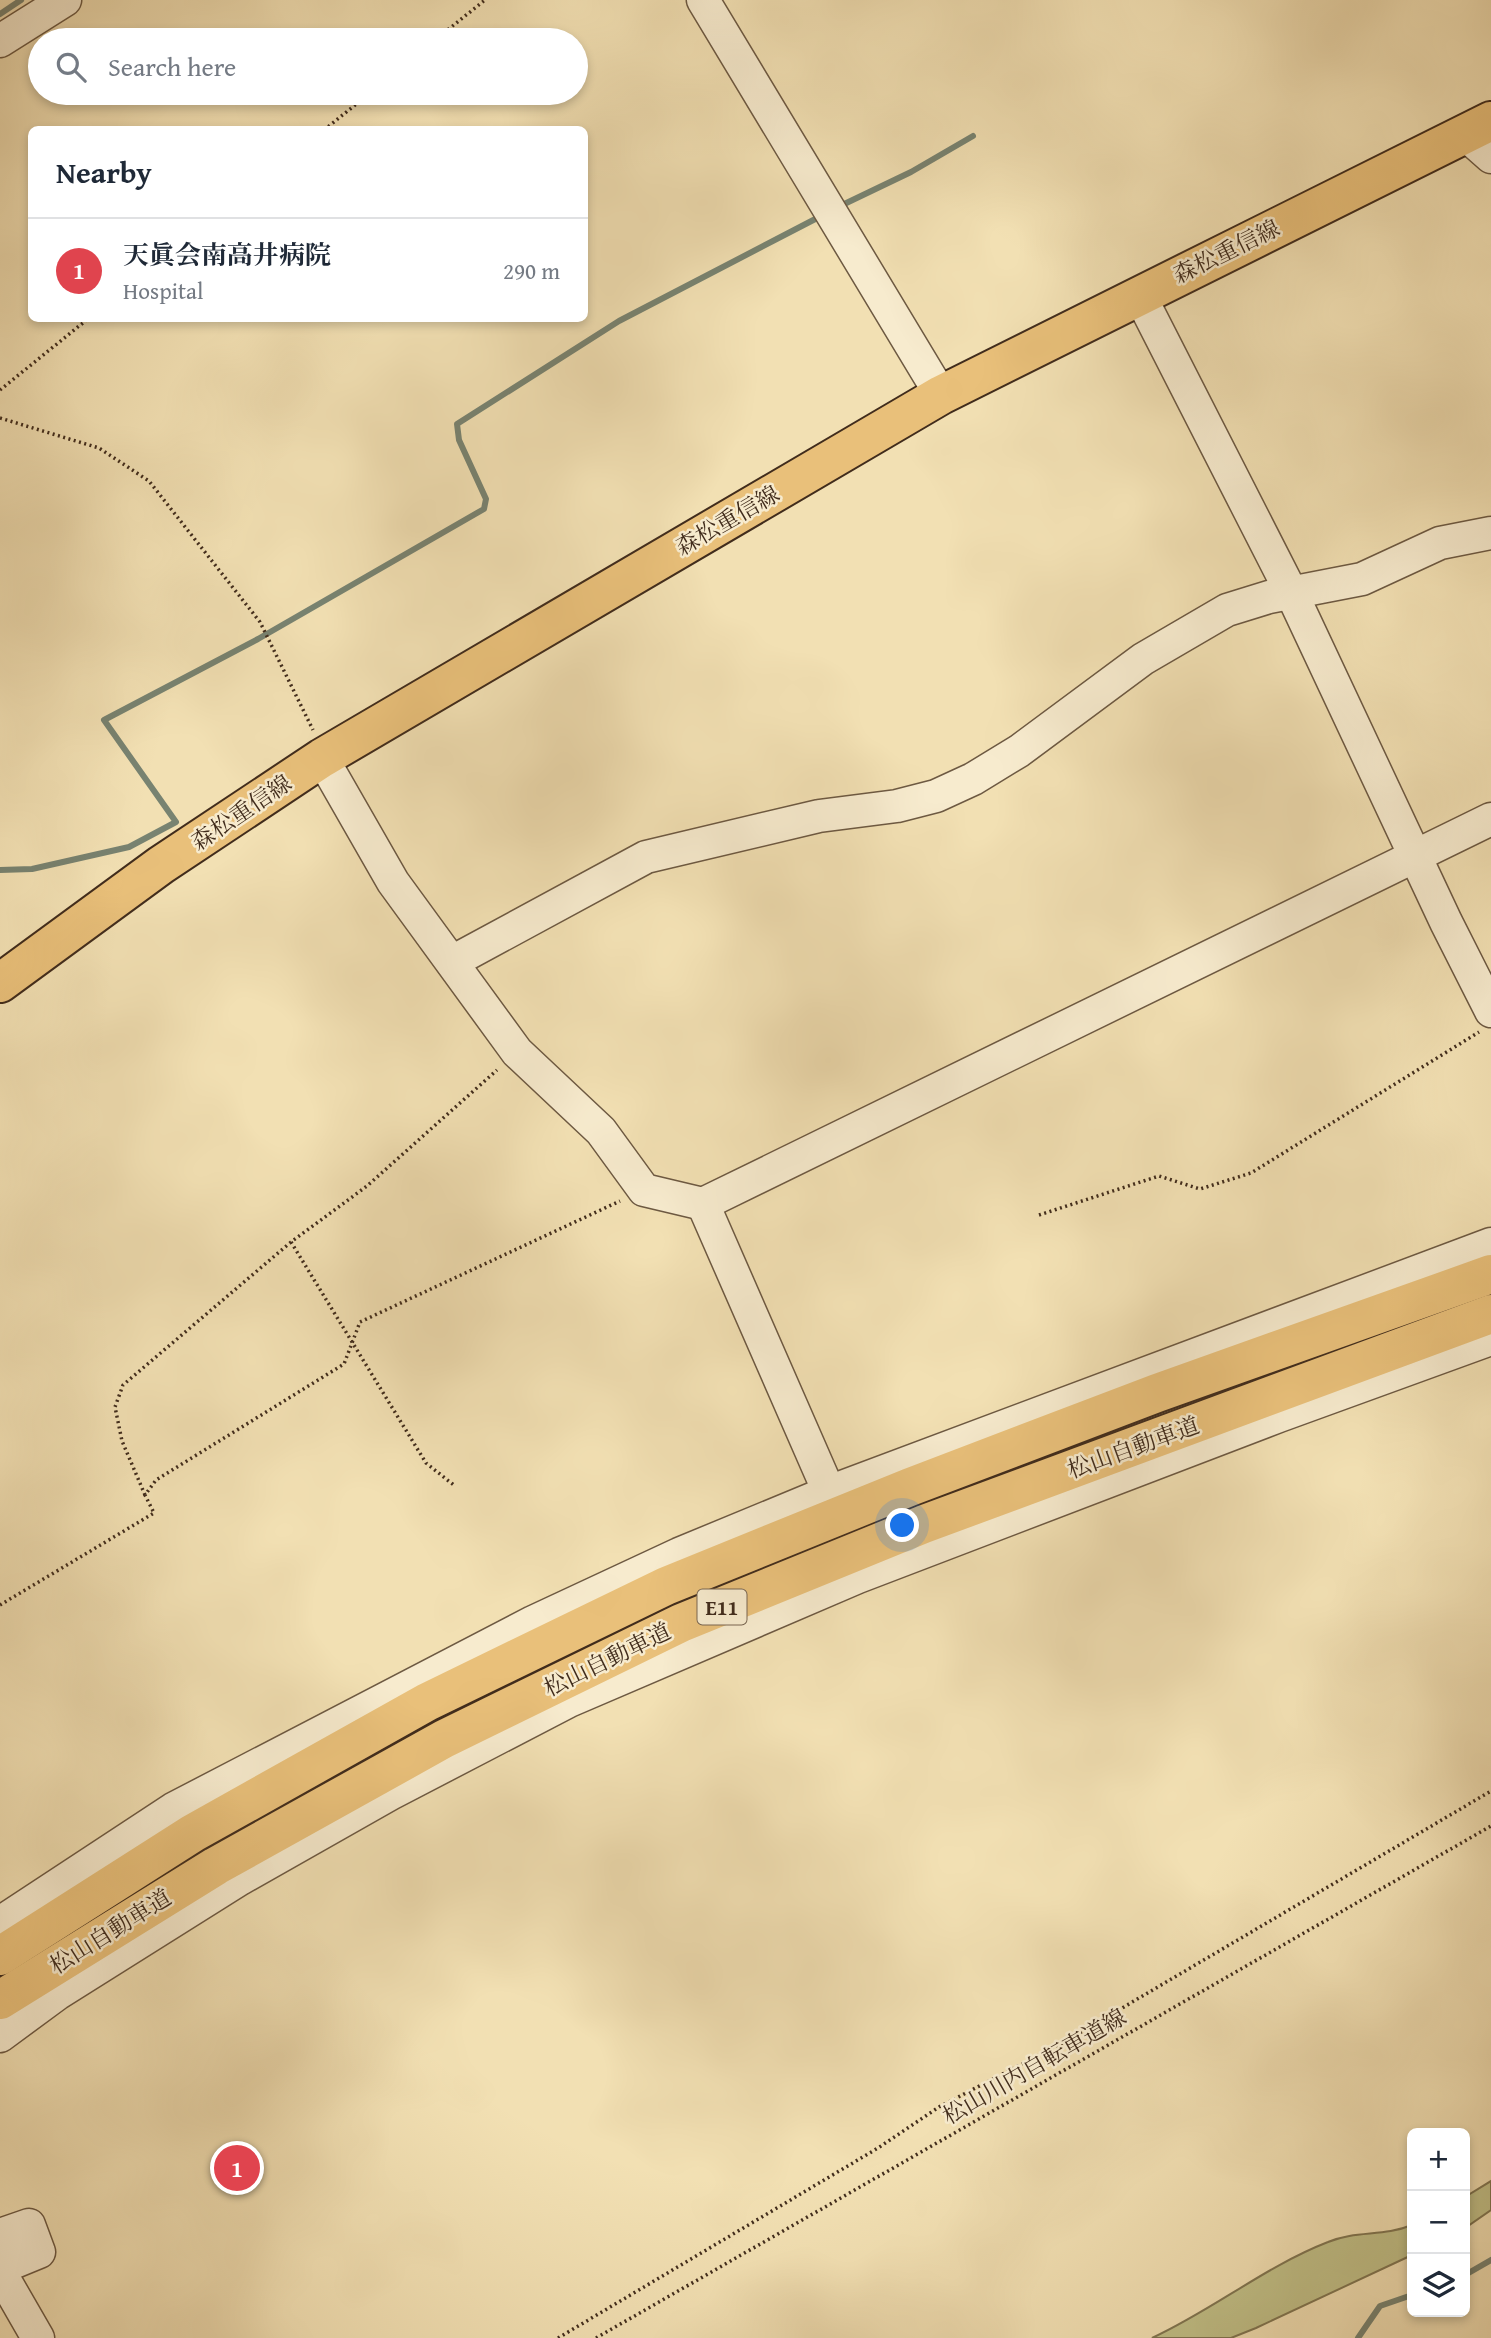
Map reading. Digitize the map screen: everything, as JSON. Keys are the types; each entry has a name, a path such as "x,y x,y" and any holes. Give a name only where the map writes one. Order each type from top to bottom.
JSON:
{"main road":[{"name":"森松重信線","path":"0,983 161,864 322,758 941,395 1139,294 1482,137"},
{"name":"松山自動車道","path":"0,1956 193,1833 415,1708 666,1586 910,1487 1157,1393 1491,1274"},
{"name":"松山自動車道","path":"0,2000 216,1866 444,1738 681,1623 924,1524 1491,1314"}],"street":[{"path":"0,41 65,0"},
{"path":"703,0 941,395"},
{"path":"1139,294 1292,594 1418,857 1485,1021"},
{"path":"452,962 646,858 820,816 897,806 936,796 973,779 1019,751 1143,659 1227,610 1269,597 1362,579 1440,543 1491,533"},
{"path":"322,758 393,882 517,1052 601,1131 645,1190 703,1204 1491,819"},
{"path":"703,1204 828,1492"},
{"path":"0,1923 173,1809 545,1616 679,1554 828,1492 1491,1244"},
{"path":"0,2036 57,1994 240,1880 390,1794 569,1701 858,1577 1279,1416 1491,1339"},
{"path":"0,2235 29,2225 39,2252 0,2270 38,2338"}],"path":[{"path":"450,28 485,0"},
{"path":"329,126 355,105"},
{"path":"0,390 84,322"},
{"path":"0,418 99,448 149,481 260,622 317,740 322,758"},
{"path":"1039,1215 1158,1176 1200,1189 1251,1173 1485,1021"},
{"path":"0,1605 154,1513 122,1441 115,1406 123,1385 291,1242 367,1186 517,1052"},
{"path":"145,1495 156,1480 344,1364 351,1339 360,1322 645,1190"},
{"path":"291,1242 426,1463 455,1486"},
{"path":"558,2338 878,2148 939,2107 1066,2041 1491,1791"},
{"name":"松山川内自転車道線","path":"596,2338 1491,1826"}],"shaded area":[{"path":"1491,2181 1491,2210 1470,2225 1470,2194"},
{"path":"1407,2227 1407,2257 1256,2328 1231,2338 1152,2338 1305,2252 1339,2238"}],"waterway":[{"path":"0,14 21,0"},
{"path":"838,207 911,172 973,136"},
{"path":"0,870 32,869 129,847 176,822 104,720 258,639 484,509 486,499 459,440 457,424 619,321 823,215"},
{"path":"1470,2272 1491,2260"},
{"path":"1358,2338 1380,2306 1407,2297"}],"place":[{"name":"天眞会南高井病院","path":"237,2168"}]}
